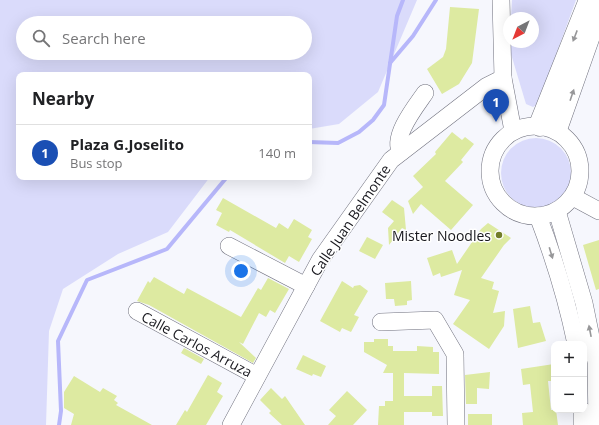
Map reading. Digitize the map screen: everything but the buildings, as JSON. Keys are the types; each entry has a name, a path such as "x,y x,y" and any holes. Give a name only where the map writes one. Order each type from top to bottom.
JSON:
{"highway":[{"path":"549,128 590,0"}],"street":[{"path":"501,0 503,78 513,131"},
{"path":"549,128 599,15"},
{"name":"Calle Juan Belmonte","path":"231,425 320,260 386,166 401,152 487,86 503,78"},
{"path":"401,152 398,147 398,138 413,110 425,93"},
{"path":"526,126 549,128 570,141 577,154 581,168 579,183 573,197 558,211 538,216 522,215 509,208 498,197 491,183 490,168 493,153 501,140 513,131 526,126"},
{"path":"573,197 599,211"},
{"path":"558,211 584,303 596,362 598,425"},
{"path":"538,216 548,242 568,306 575,341"},
{"path":"229,246 306,286"},
{"name":"Calle Carlos Arruza","path":"137,311 257,376"},
{"path":"381,322 435,320 455,354 456,425"},
{"path":"582,413 582,425"}],"shaded area":[{"path":"0,0 417,0 378,92 339,124 312,128 312,72 16,72 16,180 208,180 168,232 118,254 63,289 49,331 46,425 0,425"},
{"path":"512,0 576,0 538,104 533,107 526,104 511,54 511,48 539,48 539,12 511,12"},
{"path":"536,138 555,144 565,154 571,173 565,192 555,202 536,208 517,202 507,192 501,173 507,154 517,144"}],"waterway":[{"path":"312,142 338,143 359,132 373,120 384,105 397,16 403,0"},
{"path":"390,63 413,36 436,0"},
{"path":"59,425 61,411 58,341 87,280 167,249 224,180"}],"place":[{"name":"Plaza G.Joselito","path":"496,122"},
{"name":"Mister Noodles","path":"499,235"}]}
